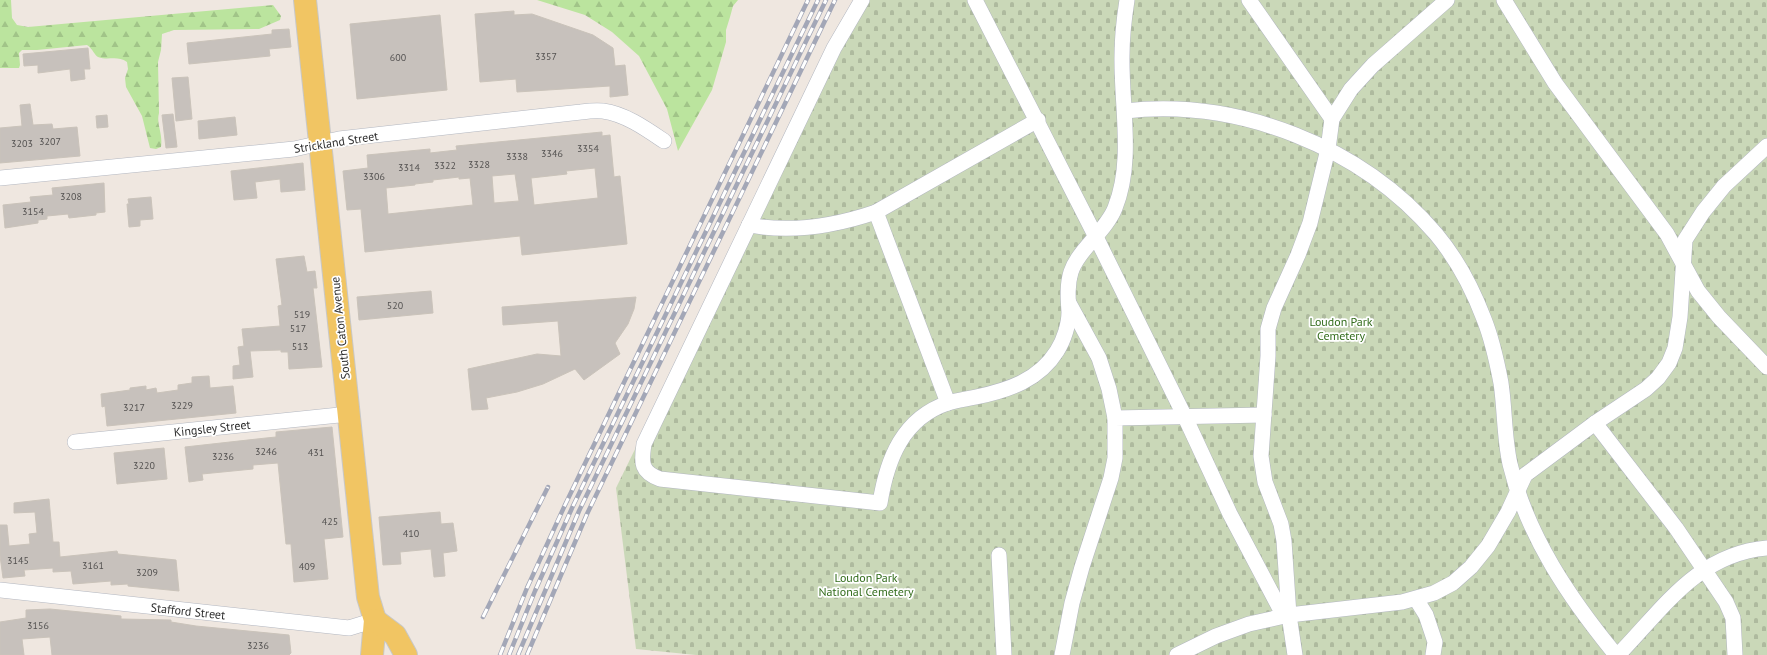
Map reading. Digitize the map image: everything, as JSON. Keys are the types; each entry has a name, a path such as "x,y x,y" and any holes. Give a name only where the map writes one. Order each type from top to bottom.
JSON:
{"main road":[{"name":"South Caton Avenue","path":"305,0 368,598 375,620 372,655"},
{"path":"375,620 381,646 387,655"},
{"path":"375,620 395,635 406,655"}],"street":[{"path":"862,0 834,48 644,444 642,463 644,470 650,476 660,479 880,503 887,467 901,439 912,426 927,414 948,403 1011,388 1025,382 1049,362 1058,349 1064,336 1069,314 1068,280 1072,269 1108,222 1115,208 1122,181 1125,111 1122,57 1127,0"},
{"path":"975,0 1038,120 1185,417 1230,514 1279,607 1289,615"},
{"path":"1249,0 1332,119"},
{"path":"1296,655 1289,615 1284,541 1281,524 1265,482 1261,456 1268,329 1274,308 1298,255 1310,223 1328,149 1332,119 1351,89 1373,65 1447,0"},
{"path":"1504,0 1555,82 1586,122 1667,234 1698,291 1719,318 1767,367"},
{"path":"1125,111 1152,108 1214,112 1265,126 1328,149 1384,184 1436,235 1455,261 1485,321 1500,383 1506,443 1517,490 1528,518 1565,587 1590,623 1617,655 1667,601 1704,569 1727,557 1767,548"},
{"name":"Strickland Street","path":"0,178 294,149 340,139 581,112 601,111 616,114 630,120 664,141"},
{"path":"749,224 770,229 812,227 854,220 876,212 1038,120"},
{"path":"1186,653 1223,633 1249,624 1289,615 1402,602 1434,593 1453,583 1471,567 1488,546 1508,512 1525,475 1595,422 1646,389 1658,378 1669,363 1675,348 1680,317 1685,240 1703,212 1724,186 1767,146"},
{"path":"876,212 948,403"},
{"path":"1062,655 1072,604 1082,566 1111,478 1115,458 1115,418 1109,388 1099,358 1068,300"},
{"name":"Kingsley Street","path":"75,442 349,414"},
{"path":"1115,418 1264,415"},
{"path":"1595,422 1676,528 1726,602 1733,618 1735,655"},
{"path":"999,555 1004,655"},
{"name":"Stafford Street","path":"0,590 349,628 375,620"},
{"path":"1416,599 1426,615 1435,642 1433,655"}],"green space":[{"path":"0,0 11,0 12,18 17,25 28,27 273,5 281,16 280,20 259,29 174,30 162,34 161,50 158,62 158,121 161,147 156,149 150,148 142,116 126,87 125,78 128,69 127,62 116,58 98,57 87,45 22,50 19,53 19,68 0,68"},
{"path":"537,0 738,0 733,6 726,30 726,42 712,90 678,151 667,109 639,56 612,32 585,15"},
{"name":"Loudon Park Cemetery","path":"855,0 1767,0 1767,655 696,655 636,649 616,488"}],"building":[{"path":"514,11 514,15 532,14 593,35 613,48 615,66 625,65 628,95 610,97 610,86 517,92 516,79 480,82 475,14"},
{"path":"440,15 447,90 357,99 350,24"},
{"path":"289,29 291,47 269,49 270,56 189,64 187,43 272,34 272,30"},
{"path":"88,48 90,69 84,69 85,79 71,81 70,69 38,73 38,65 24,66 23,54"},
{"path":"188,77 192,119 176,121 172,78"},
{"path":"30,104 33,125 52,124 53,129 77,127 80,156 0,163 0,128 22,126 20,105"},
{"path":"173,114 177,147 166,148 162,115"},
{"path":"107,115 108,127 97,128 96,116"},
{"path":"235,117 237,135 199,139 198,121"},
{"path":"602,132 602,136 610,135 614,177 620,176 627,244 522,255 520,236 365,252 361,209 347,210 343,171 368,168 367,155 430,149 430,153 457,150 456,146","holes":["595,168 598,198 534,205 531,178 567,174 566,171","515,174 519,201 494,203 492,176","459,177 459,179 470,178 473,205 388,214 386,188 433,182 433,180"]},
{"path":"303,163 305,190 281,192 280,179 255,182 257,198 234,200 231,171"},
{"path":"104,183 105,212 96,213 96,215 69,218 68,214 47,216 47,219 38,220 38,223 5,228 3,205 31,202 30,197 53,195 52,188"},
{"path":"151,197 153,219 140,220 140,226 129,227 128,199"},
{"path":"304,256 307,272 315,271 317,288 313,288 322,367 289,369 288,352 281,352 281,350 250,351 253,377 233,379 233,366 240,365 238,347 244,346 242,329 280,326 278,306 282,305 276,259"},
{"path":"431,291 433,313 359,320 357,297"},
{"path":"636,297 634,309 628,324 615,343 620,354 584,380 575,369 543,384 517,392 486,398 488,409 472,410 468,369 537,354 561,356 558,321 503,325 502,307"},
{"path":"209,376 210,388 233,386 236,413 107,426 105,406 102,407 101,394 146,386 146,390 156,388 157,393 178,390 178,385 192,383 192,377"},
{"path":"332,427 343,537 324,539 328,579 294,582 291,544 286,544 278,463 253,465 253,469 202,474 203,480 189,482 185,447 276,437 276,432"},
{"path":"164,448 167,479 117,484 114,453"},
{"path":"49,499 53,542 59,542 60,557 117,551 118,554 176,560 179,591 128,586 128,584 111,585 111,581 73,584 71,571 53,572 53,568 24,570 25,576 3,578 0,556 0,525 7,525 9,546 30,544 29,534 37,533 35,512 14,513 14,503"},
{"path":"440,512 441,524 453,523 457,551 443,553 445,576 434,577 431,549 400,552 401,564 383,565 379,517"},
{"path":"50,609 121,616 121,619 171,620 171,622 196,626 289,635 291,653 289,655 52,655 50,637 22,639 24,655 0,655 0,622 26,618 26,610"}],"railway":[{"path":"500,655 527,588 565,505 808,0"},
{"path":"509,655 535,591 572,508 818,0"},
{"path":"518,655 579,511 826,0"},
{"path":"527,655 587,514 835,0"},
{"path":"483,617 548,487"}],"park label":[{"name":"Loudon Park National Cemetery","path":"866,584"}]}
